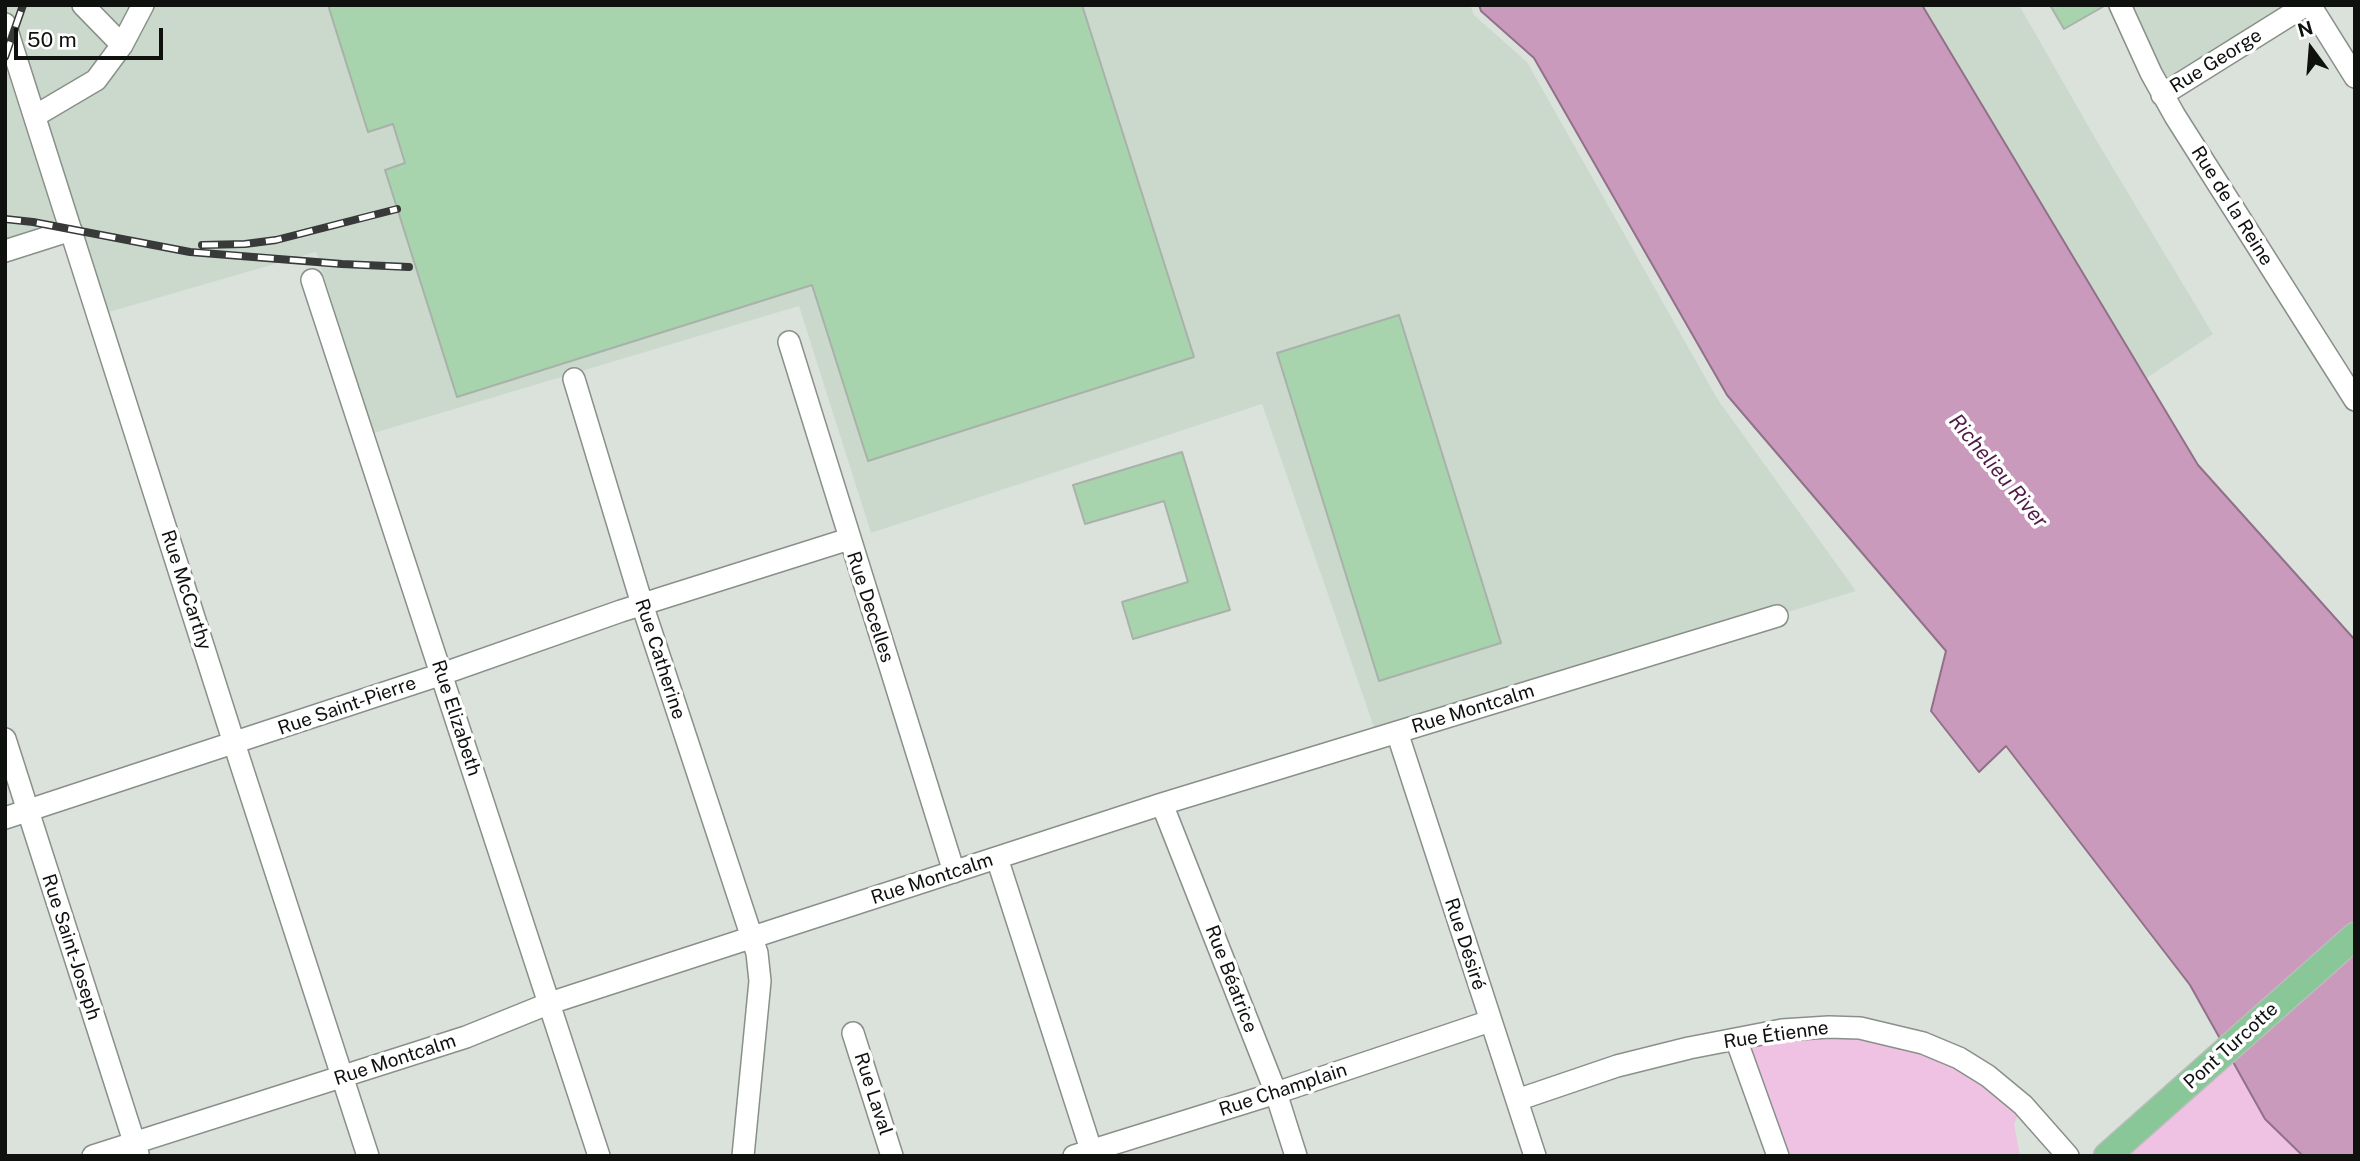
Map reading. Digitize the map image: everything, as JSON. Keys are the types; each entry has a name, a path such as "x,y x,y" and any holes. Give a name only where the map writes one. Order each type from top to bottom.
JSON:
{"main road":[{"name":"Pont Turcotte","path":"2107,1156 2355,936"}],"street":[{"path":"83,5 122,45"},
{"path":"35,116 96,80 122,45 143,5"},
{"name":"Rue de la Reine","path":"2120,5 2162,95 2355,400"},
{"path":"2308,5 2355,77"},
{"name":"Rue George","path":"2162,95 2308,5"},
{"name":"Rue McCarthy","path":"5,26 368,1156"},
{"path":"5,251 71,230"},
{"name":"Rue Elizabeth","path":"312,280 599,1156"},
{"name":"Rue Decelles","path":"789,342 954,872"},
{"name":"Rue Catherine","path":"574,379 642,604 758,961 760,981 743,1156"},
{"name":"Rue Saint-Pierre","path":"5,818 442,674 642,604 849,539"},
{"name":"Rue Montcalm","path":"93,1156 136,1149 475,1034 550,1003 1162,804 1777,616"},
{"name":"Rue Désiré","path":"1397,732 1535,1156"},
{"name":"Rue Saint-Joseph","path":"5,739 136,1149"},
{"name":"Rue Béatrice","path":"1162,804 1276,1093 1296,1156"},
{"path":"997,858 1086,1154"},
{"name":"Rue Champlain","path":"1086,1154 1490,1021"},
{"name":"Rue Étienne","path":"1517,1100 1640,1060 1689,1048 1782,1030 1860,1028 1923,1043 1959,1058 2004,1088 2023,1105 2068,1156"},
{"name":"Rue Laval","path":"853,1033 892,1156"},
{"path":"1736,1040 1778,1156"}],"shaded area":[{"path":"5,5 1470,5 1474,15 1527,62 1718,400 1856,591 1378,739 1262,404 871,533 799,306 374,433 316,252 109,312 79,218 5,239"},
{"path":"1922,5 2019,5 2213,334 2145,379"},
{"path":"2106,5 2298,5 2170,86 2139,71"},
{"path":"1782,1030 1923,1043 2023,1105 2014,1124 2020,1156 1779,1156 1736,1039"},
{"path":"2252,1046 2355,1152 2355,1156 2115,1156"}],"water":[{"name":"Richelieu River","path":"1479,5 1922,5 2198,465 2355,640 2355,1156 2303,1156 2265,1119 2190,985 2006,746 1979,772 1931,711 1946,651 1727,395 1534,58 1481,11"}],"building":[{"path":"328,5 1082,5 1194,357 868,461 812,285 457,397 385,170 405,163 393,124 368,132"},
{"path":"2050,5 2106,5 2064,29"},
{"path":"1399,315 1501,643 1379,681 1277,353"},
{"path":"1182,452 1230,610 1133,639 1122,602 1188,582 1164,501 1085,524 1073,485"}],"railway":[{"path":"5,57 23,5"},
{"path":"202,245 276,240 397,209"},
{"path":"5,219 190,252 409,267"}]}
